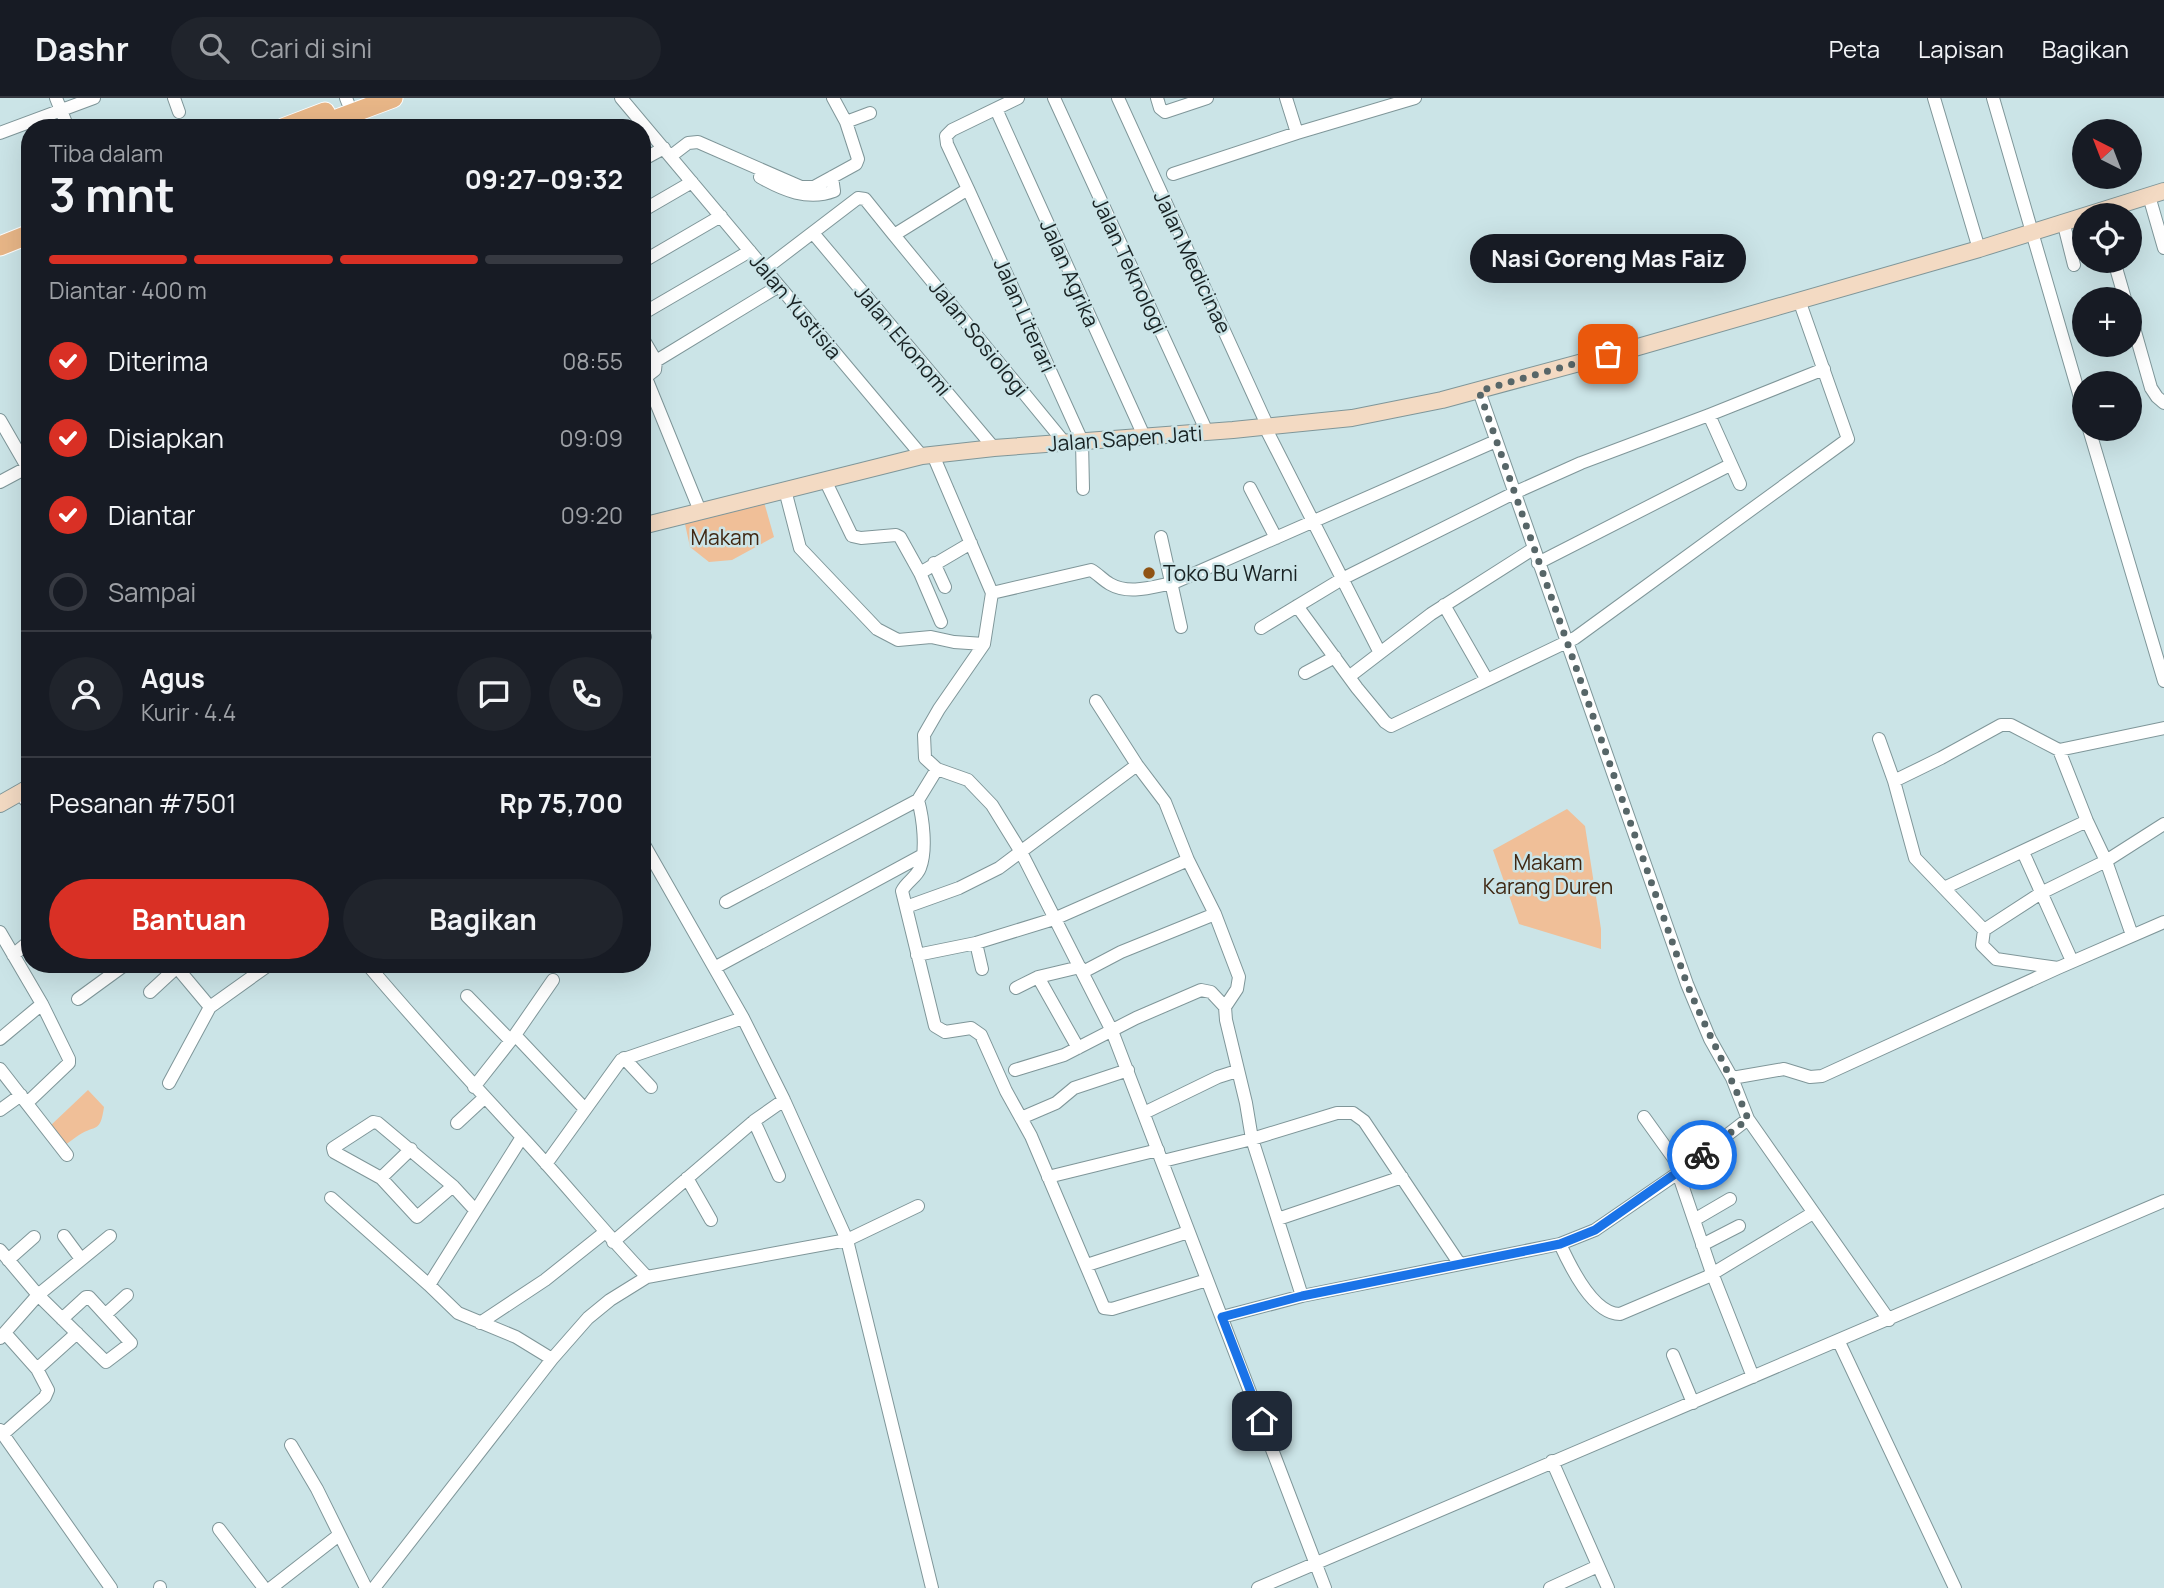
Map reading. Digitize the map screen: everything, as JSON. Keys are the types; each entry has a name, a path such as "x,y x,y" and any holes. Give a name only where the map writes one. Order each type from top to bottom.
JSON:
{"main road":[{"path":"337,119 393,98"},
{"path":"306,119 353,100"},
{"path":"0,241 21,230"},
{"path":"0,241 21,236"}],"street":[{"path":"28,119 58,104 94,98"},
{"path":"174,98 179,111"},
{"name":"Jalan Yustisia","path":"621,98 639,119"},
{"path":"651,159 671,157 684,145 698,142 801,187 834,182 856,164 858,159 846,122 833,98"},
{"path":"996,109 1018,98"},
{"name":"Jalan Teknologi","path":"1054,98 1206,432"},
{"name":"Jalan Medicinae","path":"1118,98 1267,427 1380,653"},
{"path":"1157,98 1160,108 1165,112 1207,98"},
{"path":"1286,98 1297,133"},
{"path":"1173,174 1415,98"},
{"path":"1934,98 1979,248"},
{"path":"1993,98 2072,371"},
{"name":"Jalan Literari","path":"996,109 952,130 945,141 1082,441"},
{"name":"Jalan Agrika","path":"996,109 1144,436"},
{"path":"846,122 870,113"},
{"path":"0,133 21,122"},
{"name":"Jalan Yustisia","path":"651,133 927,456 971,543 992,593"},
{"path":"651,206 692,182"},
{"path":"894,235 968,189"},
{"path":"2157,193 2164,248"},
{"name":"Jalan Sapen Jati","path":"2128,203 2157,193"},
{"name":"Jalan Sosiologi","path":"813,233 861,197 1064,442"},
{"path":"651,257 721,216"},
{"name":"Jalan Sapen Jati","path":"651,524 927,456 1352,418 1479,391 2072,219"},
{"path":"2063,221 2072,257"},
{"path":"765,269 813,233"},
{"name":"Jalan Ekonomi","path":"813,233 994,448"},
{"path":"651,309 750,251"},
{"path":"656,361 779,286"},
{"path":"1297,606 1384,722 1391,726 1567,642 1639,593 1848,439 1798,300"},
{"path":"651,352 657,368 651,373"},
{"path":"2142,356 2151,388 2164,403"},
{"path":"1261,628 1342,579 1514,493 1581,463 1824,369"},
{"path":"1479,391 1687,984 1710,1038 1732,1079 1748,1119 1889,1320"},
{"path":"651,396 700,511"},
{"path":"1709,415 1724,438 1730,465 1740,484"},
{"path":"0,420 21,455"},
{"path":"1082,441 1083,489"},
{"path":"1325,1588 1112,1031 1020,852 992,805 975,786 960,775 937,769 925,758 924,735 984,644 992,593 1091,570 1111,585 1125,589 1137,590 1173,583 1496,441"},
{"path":"2093,441 2164,681"},
{"path":"1538,563 1730,465"},
{"path":"0,482 21,472"},
{"path":"825,480 850,534 861,538 897,535 919,573 941,622"},
{"path":"1250,488 1276,538"},
{"path":"785,489 800,548 877,629 898,640 931,636 954,642 984,644"},
{"path":"1161,537 1181,627"},
{"path":"919,573 971,543"},
{"path":"1350,676 1444,605 1533,549"},
{"path":"934,563 945,587"},
{"path":"1444,605 1487,680"},
{"path":"1305,673 1335,657"},
{"path":"1096,701 1172,814 1188,860 1215,914 1239,977 1237,989 1225,1007"},
{"path":"1894,781 2001,725 2011,725 2059,750 2164,728"},
{"path":"1879,740 1894,781 1911,851 1921,867 1984,930"},
{"path":"2059,750 2106,861 2132,935"},
{"path":"906,907 978,880 1137,765"},
{"path":"726,902 918,800 937,769"},
{"path":"0,804 21,792"},
{"path":"918,800 922,814 921,856 918,872 903,888 935,1026 945,1032 966,1027 978,1031 1048,1177 1104,1308 1108,1310 1207,1280"},
{"path":"1944,888 2087,821"},
{"path":"2057,968 1996,959 1982,945 1984,930 2041,892 2106,861 2164,824"},
{"path":"2023,852 2072,961"},
{"path":"716,967 921,856"},
{"path":"651,857 743,1018 847,1240 932,1588"},
{"path":"917,955 976,943 1054,919 1188,860"},
{"path":"1016,988 1038,977 1082,970 1215,914"},
{"path":"1732,1079 1784,1069 1810,1077 1822,1076 2072,961 2164,922"},
{"path":"0,932 21,970"},
{"path":"976,943 982,969"},
{"path":"12,955 21,948"},
{"path":"0,1110 24,1099 69,1063 67,1038 23,973"},
{"path":"78,999 114,973"},
{"path":"150,992 169,973"},
{"path":"182,973 210,1007"},
{"path":"169,1083 210,1007 257,973"},
{"path":"375,973 440,1051 522,1137 646,1277"},
{"path":"1038,977 1078,1048"},
{"path":"474,1087 553,980"},
{"path":"1015,1070 1078,1048 1201,990 1211,992 1225,1007 1252,1139 1302,1296"},
{"path":"467,996 584,1108"},
{"path":"0,1039 42,1004"},
{"path":"546,1164 584,1108 624,1058 743,1018"},
{"path":"624,1058 651,1087"},
{"path":"0,1069 67,1155"},
{"path":"1021,1118 1056,1103 1074,1088 1128,1070"},
{"path":"1144,1113 1218,1077 1237,1071"},
{"path":"457,1123 484,1098"},
{"path":"480,1323 609,1237 687,1178 754,1121 784,1101"},
{"path":"1048,1177 1252,1139 1337,1113 1353,1113 1364,1121 1459,1263"},
{"path":"1644,1117 1680,1172 1712,1273 1754,1377"},
{"path":"1222,1317 1302,1296 1560,1244 1589,1233 1680,1172 1748,1119"},
{"path":"754,1121 779,1175"},
{"path":"453,1186 417,1217 381,1178 334,1152 333,1148 377,1122 453,1186 475,1210"},
{"path":"429,1284 522,1137"},
{"path":"381,1178 411,1149"},
{"path":"1278,1219 1402,1177"},
{"path":"687,1178 711,1220"},
{"path":"331,1198 458,1313 516,1337 552,1359"},
{"path":"1694,1220 1730,1199"},
{"path":"1258,1588 1278,1584 1317,1564 1552,1461 1839,1342 2164,1201"},
{"path":"374,1588 552,1359 588,1318 646,1277 847,1240 918,1206"},
{"path":"1560,1244 1573,1273 1588,1292 1613,1314 1628,1312 1712,1273 1813,1213"},
{"path":"1702,1245 1738,1226"},
{"path":"1087,1265 1188,1232"},
{"path":"64,1236 81,1259"},
{"path":"110,1236 38,1295 3,1336 37,1369 47,1385 47,1395 1,1432 111,1588"},
{"path":"34,1237 4,1254 38,1295 62,1319 77,1333 105,1361 108,1362 132,1342 87,1296 62,1319"},
{"path":"106,1314 127,1295"},
{"path":"37,1369 77,1333"},
{"path":"1839,1342 1955,1588"},
{"path":"1672,1355 1693,1403"},
{"path":"291,1445 317,1489 366,1588"},
{"path":"1552,1461 1608,1588"},
{"path":"219,1529 264,1588"},
{"path":"271,1588 339,1535"},
{"path":"1550,1588 1598,1566"}],"green space":[{"name":"Makam","path":"764,502 774,537 732,560 709,562 690,547 685,524"},
{"name":"Makam Karang Duren","path":"1567,809 1585,826 1601,929 1601,949 1519,924 1493,850"},
{"path":"88,1090 104,1107 101,1121 96,1127 65,1145 50,1126"}],"way so far":[{"path":"1608,354 1479,391 1687,984 1748,1119 1702,1155"}],"place":[{"name":"Nasi Goreng Mas Faiz","path":"1608,354"},
{"name":"Toko Bu Warni","path":"1149,573"}],"route":[{"path":"1262,1421 1222,1317 1302,1296 1579,1238 1595,1230 1702,1155"}]}
